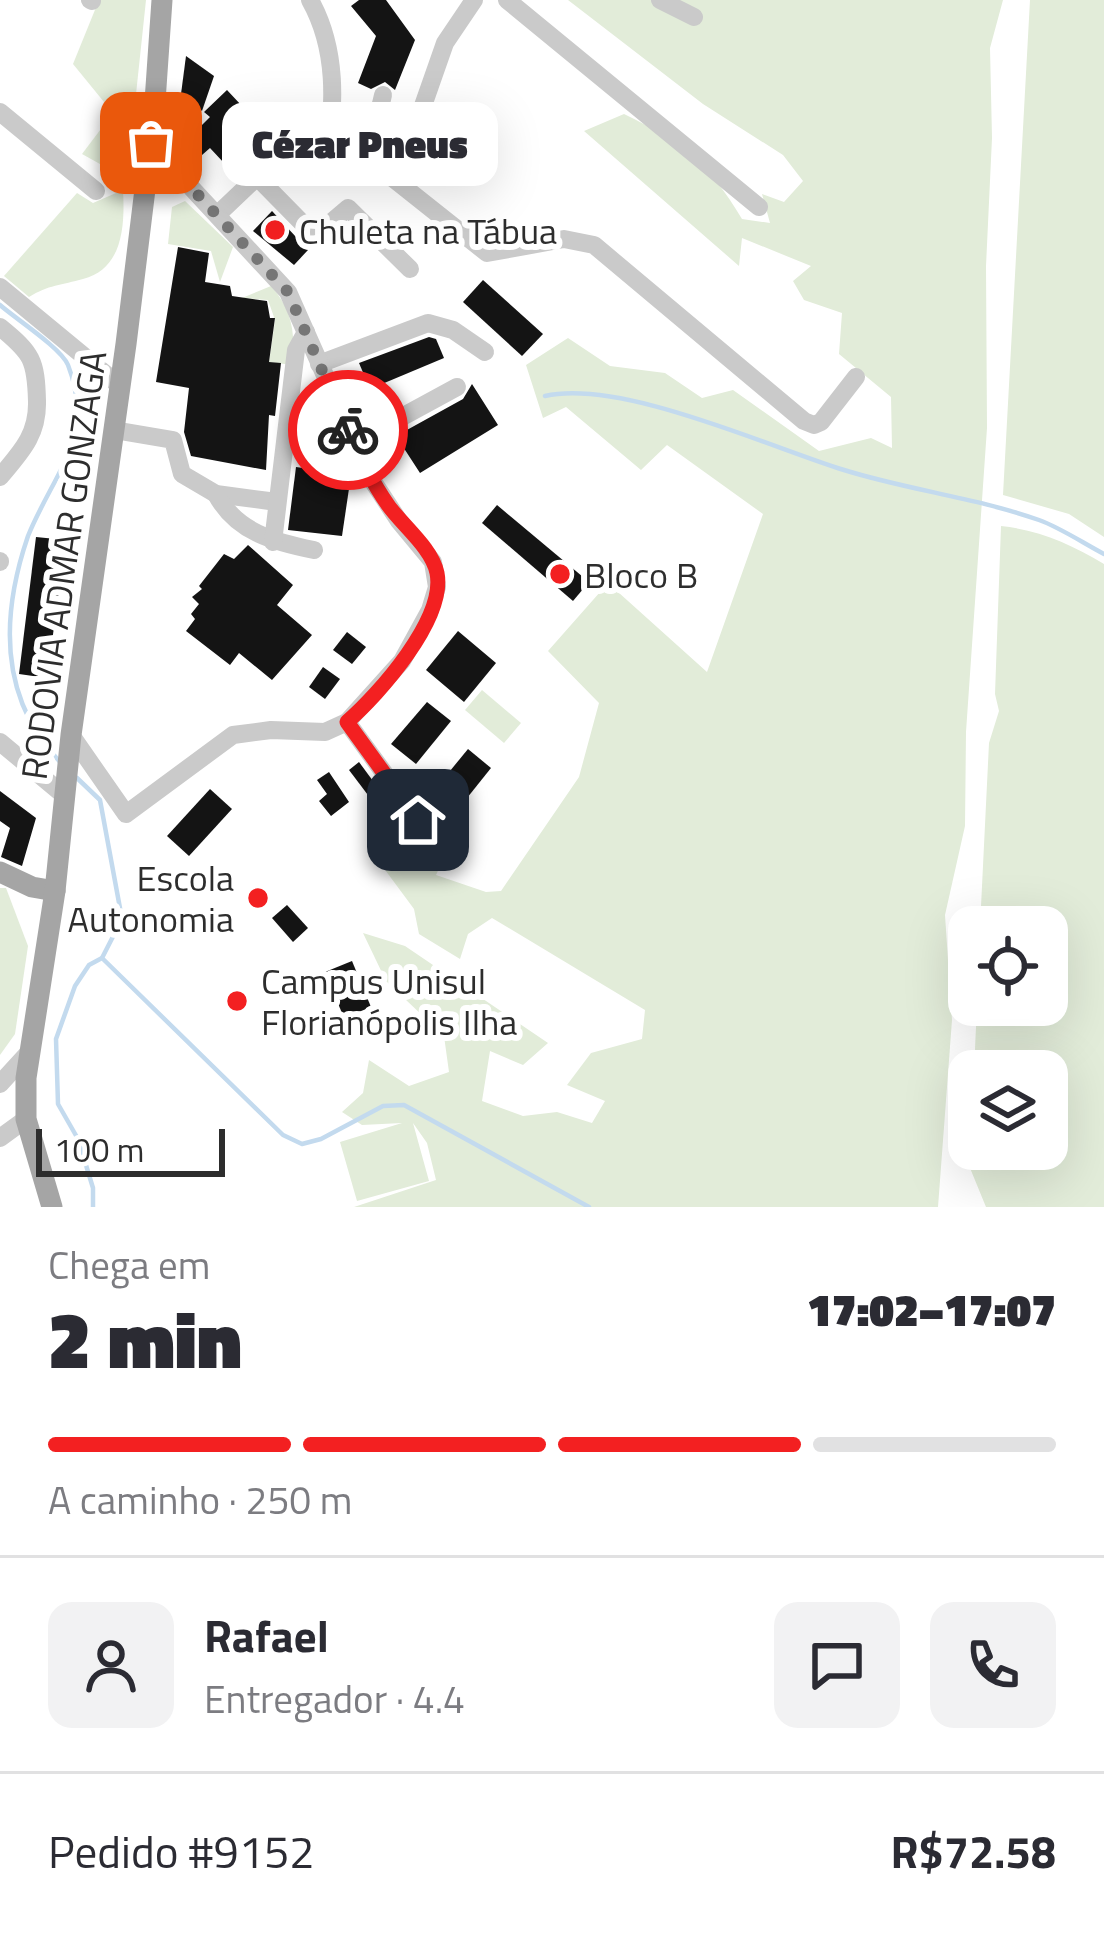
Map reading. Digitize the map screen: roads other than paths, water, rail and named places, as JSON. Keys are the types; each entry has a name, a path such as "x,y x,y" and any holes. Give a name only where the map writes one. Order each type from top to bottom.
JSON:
{"main road":[{"name":"RODOVIA ADMAR GONZAGA","path":"52,1207 24,1100 121,386 162,0"},
{"path":"0,872 32,887 55,891"}],"street":[{"path":"310,0 331,57 328,159 386,172 487,253 564,239 593,245 804,421 821,422 856,376"},
{"path":"437,148 418,120 445,43 474,0"},
{"path":"507,0 760,207"},
{"path":"660,0 694,17"},
{"path":"331,131 359,134 369,130 378,119 382,95"},
{"path":"0,112 96,191"},
{"path":"70,753 126,814 232,734 325,731 347,722 382,687 411,647 430,610 438,574 384,500 288,292 187,183 147,170"},
{"path":"218,214 257,177 315,236 348,208 410,269"},
{"path":"0,287 121,386"},
{"path":"319,364 428,323 440,323 485,352"},
{"path":"0,327 26,350 37,370 37,426 0,477"},
{"path":"273,542 296,350 306,332"},
{"path":"354,443 457,387"},
{"path":"114,430 173,440 182,475 216,494 277,502"},
{"path":"216,494 232,518 273,542 314,550"},
{"path":"347,722 418,820"},
{"path":"0,742 65,796"},
{"path":"0,1084 30,1051"},
{"path":"0,1138 26,1119"}],"waterway":[{"path":"0,305 64,358 75,390 74,434 28,536 10,627 16,684 26,712 60,762"},
{"path":"545,396 577,393 653,406 844,470 1039,520 1104,554"},
{"path":"77,778 100,800 122,919 102,958 89,965 75,986 56,1039 58,1104 78,1139 93,1188 93,1207"},
{"path":"102,958 283,1135 302,1144 383,1106 404,1105 589,1207"}],"place":[{"name":"Cézar Pneus","path":"151,143"},
{"name":"Chuleta na Tábua","path":"275,230"},
{"name":"Bloco B","path":"560,574"},
{"name":"Escola Autonomia","path":"258,898"},
{"name":"Campus Unisul Florianópolis Ilha","path":"237,1001"}]}
